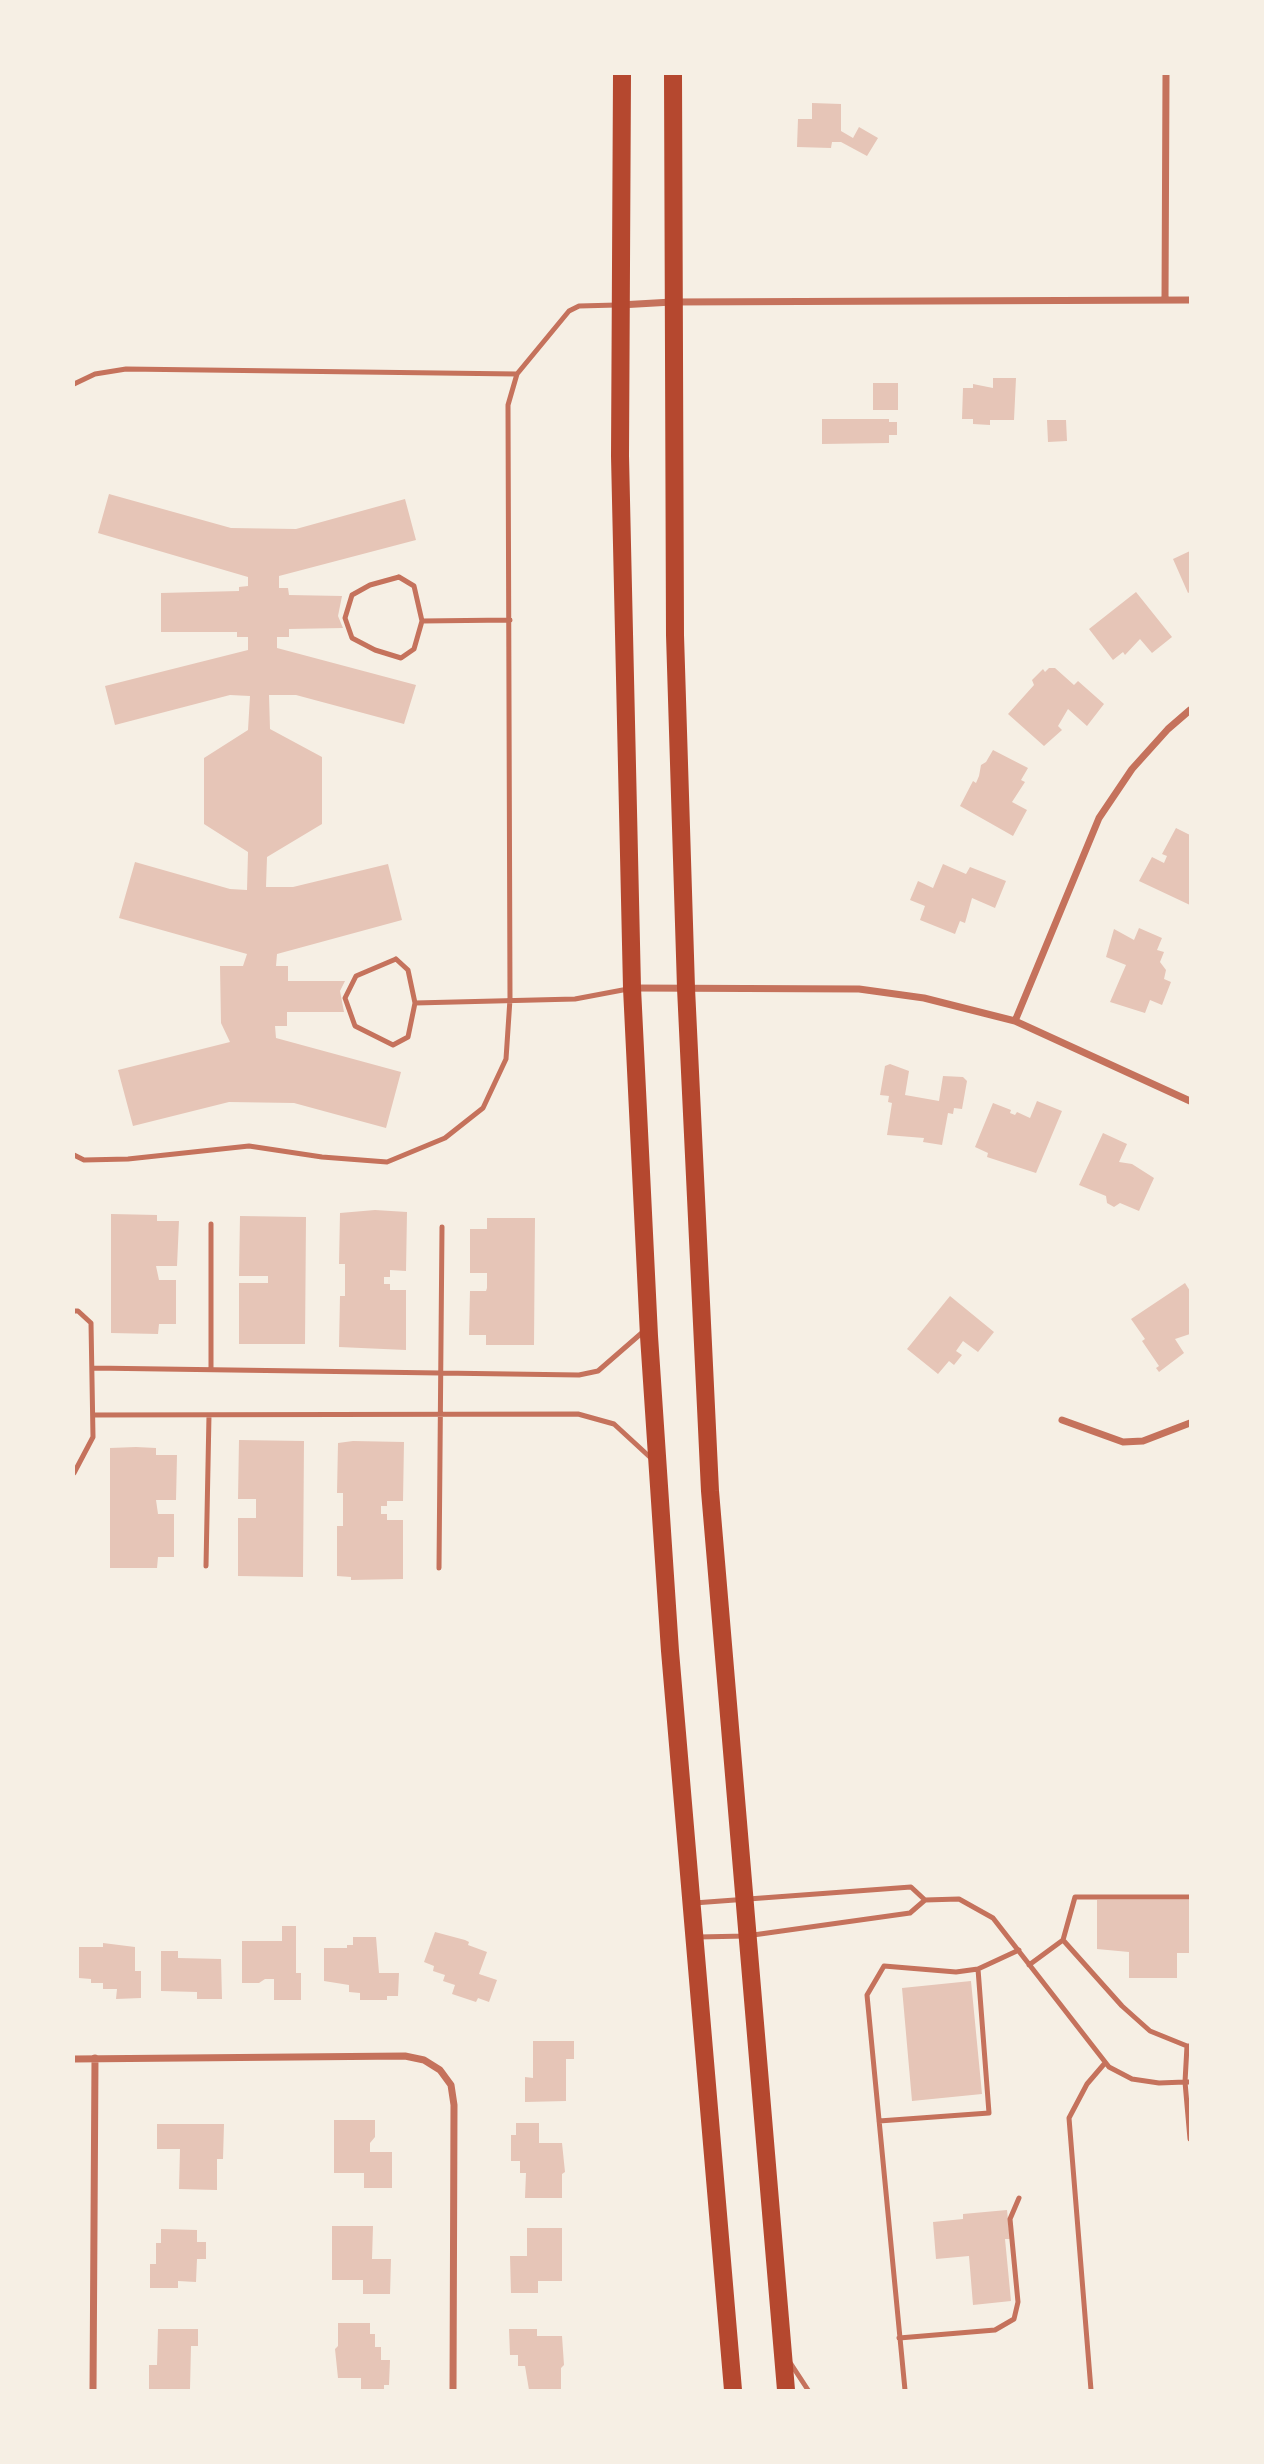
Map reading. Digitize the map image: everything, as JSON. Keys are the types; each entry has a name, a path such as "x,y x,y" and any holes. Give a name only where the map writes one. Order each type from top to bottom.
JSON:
{"main road":[{"path":"622,74 620,305 626,796 632,988 658,1464 733,2390"},
{"path":"673,74 675,635 686,988 710,1491 786,2390"}],"street":[{"path":"1165,300 1166,74"},
{"path":"620,305 672,302 1191,300"},
{"path":"1014,1021 1099,818 1132,769 1168,729 1191,710"},
{"path":"632,988 859,989 924,998 1014,1021 1191,1101"},
{"path":"1062,1420 1123,1442 1143,1441 1191,1423"},
{"path":"74,2059 405,2056 424,2060 440,2070 452,2085 454,2105 453,2390"},
{"path":"93,2390 95,2058"}],"lane":[{"path":"74,1155 85,1160 128,1159 249,1146 322,1157 387,1162 444,1138 483,1108 506,1059 510,999 508,405 517,374 569,311 579,306 620,305"},
{"path":"74,384 95,374 126,369 517,374"},
{"path":"399,577 414,586 422,621 414,649 401,658 375,650 352,638 345,618 352,595 370,585 399,577"},
{"path":"422,621 510,620"},
{"path":"396,958 408,970 415,1003 408,1037 393,1045 355,1026 345,998 356,976 396,958"},
{"path":"415,1003 575,999 632,988"},
{"path":"211,1224 211,1369"},
{"path":"439,1568 438,1438 442,1414 442,1227"},
{"path":"74,1311 78,1311 91,1324 93,1415 93,1437 74,1473"},
{"path":"92,1368 579,1375 598,1371 649,1326"},
{"path":"93,1415 578,1414 614,1424 658,1464"},
{"path":"206,1566 209,1415"},
{"path":"692,1903 743,1897 911,1887 925,1900"},
{"path":"1030,1965 1063,1940 1075,1897 1191,1897"},
{"path":"695,1937 746,1936 909,1913 925,1900 959,1899 993,1918 1105,2063 1132,2079 1159,2083 1188,2082"},
{"path":"1063,1940 1122,2006 1150,2031 1189,2046 1191,2139"},
{"path":"905,2390 867,1995 873,1980 884,1966 956,1972 978,1969 1019,1950"},
{"path":"878,2122 989,2113 978,1969"},
{"path":"1091,2390 1069,2119 1087,2084 1105,2063"},
{"path":"899,2338 995,2330 1014,2319 1018,2302 1010,2219 1019,2198"},
{"path":"781,2335 792,2367 808,2390"}],"building":[{"path":"812,103 841,104 841,131 853,138 859,127 878,138 867,156 841,142 832,142 831,148 797,147 798,119 812,119"},
{"path":"993,378 1016,378 1014,420 990,420 990,425 973,424 973,419 962,419 963,388 973,388 973,384 993,388"},
{"path":"873,383 898,383 898,410 873,410"},
{"path":"822,419 889,419 889,422 897,422 897,435 889,435 889,443 822,444"},
{"path":"1047,420 1066,420 1067,441 1048,442"},
{"path":"109,494 231,528 296,529 405,499 416,540 279,576 279,588 288,588 289,595 342,596 338,616 343,628 289,629 289,637 277,637 277,648 416,685 404,724 296,695 269,695 270,729 322,757 322,824 267,857 266,887 293,887 388,864 402,920 277,954 276,966 288,966 288,981 345,981 340,991 344,1012 287,1012 287,1026 275,1026 276,1038 401,1072 386,1128 294,1103 229,1102 133,1126 118,1070 230,1042 221,1023 220,966 243,966 247,954 119,918 135,862 230,889 247,890 248,852 204,824 204,758 248,730 250,696 230,695 115,725 105,686 248,650 248,637 237,637 237,632 161,632 161,593 239,591 239,587 248,586 248,577 98,533"},
{"path":"1190,551 1190,592 1188,593 1173,559"},
{"path":"1136,592 1172,637 1152,653 1140,639 1125,655 1123,652 1113,660 1089,629"},
{"path":"1049,668 1055,668 1074,685 1078,681 1104,704 1087,726 1068,709 1058,726 1062,730 1044,746 1008,714 1034,685 1032,680 1043,669 1045,672"},
{"path":"993,750 1028,768 1021,780 1025,782 1012,802 1027,810 1013,836 960,806 973,781 976,783 981,765"},
{"path":"1176,828 1190,835 1190,905 1139,881 1152,857 1164,863 1167,856 1162,854"},
{"path":"943,864 966,874 970,867 1006,881 995,908 972,898 965,923 960,921 955,934 920,920 925,906 910,900 918,881 933,888"},
{"path":"1139,928 1162,938 1157,950 1164,952 1160,962 1166,970 1164,979 1171,982 1162,1005 1150,1000 1145,1013 1110,1002 1126,965 1106,957 1114,929 1134,940"},
{"path":"890,1064 909,1071 905,1095 939,1101 943,1076 963,1077 967,1081 962,1109 954,1108 953,1114 948,1113 942,1145 923,1142 924,1138 887,1135 892,1103 888,1102 889,1096 880,1095 885,1066"},
{"path":"1037,1101 1062,1111 1036,1173 987,1157 988,1153 975,1147 993,1103 1011,1110 1010,1113 1015,1115 1017,1112 1030,1118"},
{"path":"1103,1133 1127,1144 1119,1162 1132,1164 1154,1178 1139,1211 1120,1203 1114,1207 1107,1203 1106,1196 1079,1185"},
{"path":"375,1210 407,1212 406,1271 390,1270 390,1277 384,1277 384,1284 390,1284 390,1290 406,1290 406,1350 339,1347 340,1296 345,1296 345,1264 339,1264 340,1213"},
{"path":"111,1214 157,1215 157,1221 179,1221 177,1266 156,1266 159,1280 176,1280 176,1324 159,1324 158,1334 111,1333"},
{"path":"240,1216 306,1217 305,1344 239,1344 239,1283 268,1283 268,1276 239,1276"},
{"path":"487,1218 535,1218 534,1345 486,1345 486,1335 469,1335 470,1291 486,1291 487,1288 487,1273 470,1273 470,1229 487,1229"},
{"path":"1185,1283 1190,1291 1190,1334 1175,1339 1184,1353 1159,1372 1156,1368 1159,1366 1142,1341 1145,1339 1131,1319"},
{"path":"950,1296 994,1332 978,1352 963,1341 956,1351 962,1355 954,1365 949,1361 938,1374 907,1349"},
{"path":"239,1440 304,1441 303,1577 238,1576 238,1518 256,1518 256,1499 238,1499"},
{"path":"404,1442 403,1501 387,1501 387,1506 381,1506 381,1514 387,1514 387,1520 403,1520 403,1579 351,1580 351,1577 337,1576 337,1526 343,1526 343,1493 337,1493 338,1443"},
{"path":"110,1448 156,1448 156,1455 177,1455 176,1500 156,1500 158,1514 174,1514 174,1557 158,1557 157,1568 110,1568"},
{"path":"1097,1900 1190,1900 1190,1953 1177,1953 1177,1978 1129,1978 1129,1952 1097,1949"},
{"path":"282,1926 296,1926 296,1973 301,1973 301,2000 274,2000 274,1979 265,1979 259,1983 242,1983 242,1941 282,1941"},
{"path":"435,1932 465,1940 469,1942 468,1945 487,1952 479,1974 497,1980 489,2002 478,1998 476,2002 452,1994 455,1985 443,1981 445,1975 433,1971 434,1966 424,1962"},
{"path":"353,1937 376,1937 379,1973 399,1973 398,1996 387,1996 387,2000 360,2000 360,1993 349,1992 349,1985 324,1981 324,1948 347,1948 347,1945 353,1945"},
{"path":"103,1943 135,1947 135,1971 141,1971 141,1998 116,1999 117,1989 103,1989 103,1983 91,1983 91,1979 79,1978 79,1947 103,1947"},
{"path":"161,1951 178,1951 178,1958 221,1959 222,1999 197,1999 197,1992 161,1991"},
{"path":"971,1981 982,2094 912,2101 902,1988"},
{"path":"533,2041 574,2041 574,2059 566,2059 566,2101 525,2102 525,2077 533,2078"},
{"path":"334,2120 375,2120 375,2137 370,2143 370,2152 392,2152 392,2188 364,2188 364,2173 334,2173"},
{"path":"516,2123 539,2123 539,2143 562,2143 565,2172 562,2174 562,2198 525,2198 526,2173 520,2173 520,2161 511,2161 511,2135 516,2135"},
{"path":"157,2124 224,2124 223,2159 217,2159 217,2190 179,2189 180,2149 157,2149"},
{"path":"1007,2210 1010,2239 1005,2239 1011,2301 973,2305 969,2256 936,2259 933,2222 963,2219 963,2214"},
{"path":"332,2226 373,2226 372,2259 391,2259 390,2294 363,2294 363,2280 332,2280"},
{"path":"527,2228 562,2228 562,2281 538,2281 538,2293 511,2293 510,2256 527,2256"},
{"path":"161,2229 197,2230 197,2242 206,2242 206,2259 197,2259 196,2282 178,2281 178,2288 150,2288 150,2264 156,2264 156,2243 161,2243"},
{"path":"338,2323 370,2323 370,2334 375,2334 375,2347 381,2347 381,2360 390,2360 389,2385 384,2385 384,2390 361,2390 361,2378 338,2378 335,2349 338,2346"},
{"path":"158,2329 198,2329 198,2346 191,2346 190,2389 149,2389 149,2365 157,2365"},
{"path":"509,2329 537,2329 537,2336 562,2336 564,2365 561,2368 561,2390 529,2390 525,2366 518,2366 518,2355 510,2355"}]}
